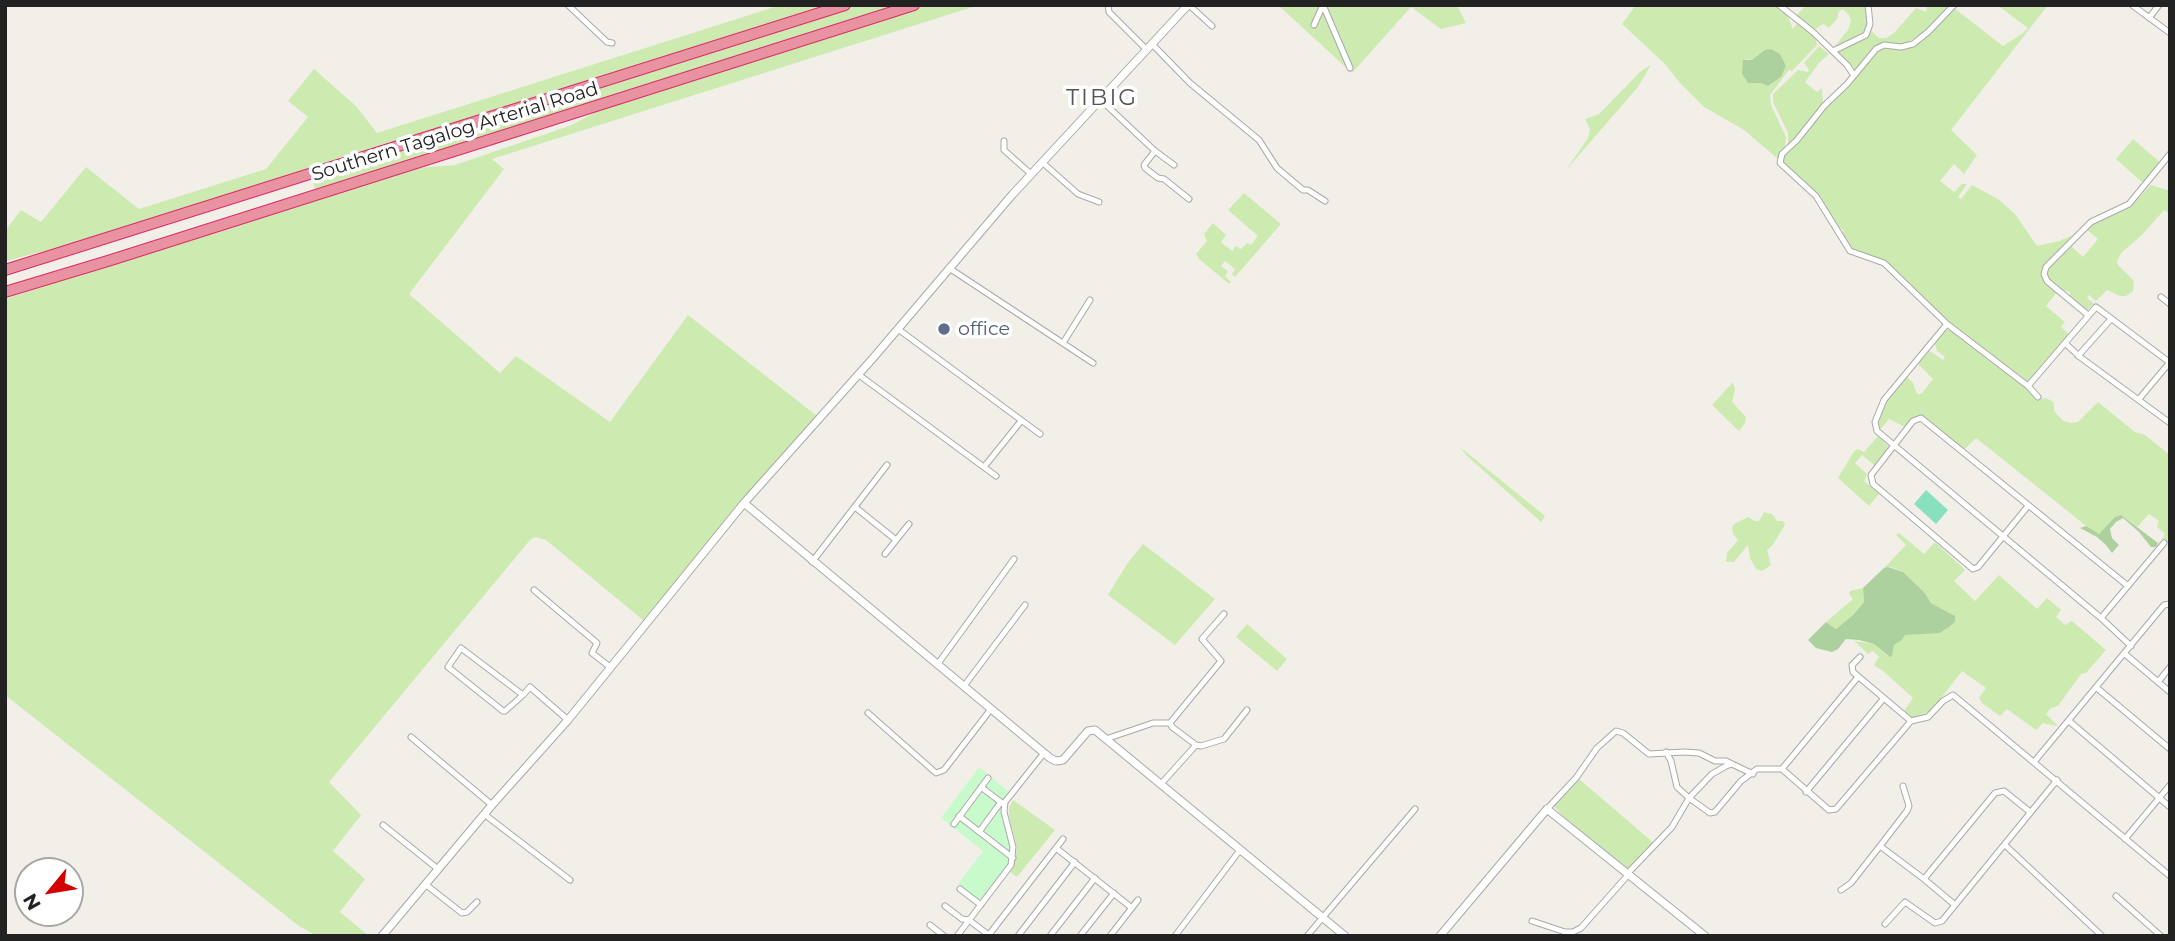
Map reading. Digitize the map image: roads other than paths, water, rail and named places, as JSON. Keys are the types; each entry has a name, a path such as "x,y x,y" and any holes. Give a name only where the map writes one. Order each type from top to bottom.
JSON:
{"highway":[{"name":"Southern Tagalog Arterial Road","path":"5,270 845,5"},
{"name":"Southern Tagalog Arterial Road","path":"5,292 914,5"}],"street":[{"path":"568,5 607,42 612,43"},
{"path":"1108,5 1109,12 1259,139 1277,167 1304,191 1308,190 1325,201"},
{"path":"382,936 492,804 568,720 744,503 898,330 1031,174 1188,5 1212,26"},
{"path":"1314,25 1323,5"},
{"path":"1323,5 1350,68"},
{"path":"1779,5 1833,51 1853,74"},
{"path":"1833,51 1866,36 1870,24 1868,5"},
{"path":"1954,5 1920,39 1904,47 1880,46 1782,155 1780,164 1816,196 1850,251 1884,263 1947,324 2028,386 2038,397"},
{"path":"2132,5 2170,33"},
{"path":"2149,18 2160,5"},
{"path":"1101,100 1155,152 1174,165"},
{"path":"1004,141 1004,150 1031,174"},
{"path":"1155,152 1144,167 1189,199"},
{"path":"2088,315 2046,279 2046,267 2091,222 2129,204 2170,154"},
{"path":"1042,162 1078,194 1099,202"},
{"path":"949,268 1093,363"},
{"path":"2161,297 2170,304"},
{"path":"1063,343 1090,300"},
{"path":"2028,386 2097,307 2170,362 2138,399"},
{"path":"2078,356 2111,319"},
{"path":"1947,324 1882,406 1875,426 1877,432 2131,646"},
{"path":"898,330 1040,434"},
{"path":"2064,343 2170,423"},
{"path":"859,374 996,476"},
{"path":"2028,506 1978,567 1970,568 1870,479 1872,471 1913,421 1921,418 2127,586"},
{"path":"984,467 1021,421"},
{"path":"812,562 887,465"},
{"path":"744,503 1053,760 1061,761 1091,730 1106,739 1345,936"},
{"path":"855,507 896,540"},
{"path":"885,554 909,524"},
{"path":"2101,618 2164,543"},
{"path":"937,665 1014,559"},
{"path":"534,590 597,643 592,653 610,667"},
{"path":"2034,762 2164,605 2170,604"},
{"path":"964,686 1026,605"},
{"path":"1170,723 1221,661 1202,639 1224,614"},
{"path":"523,695 461,648 448,667 503,711 523,695 531,687 568,720"},
{"path":"2125,654 2170,692"},
{"path":"1860,657 1851,667 1858,677 1911,721"},
{"path":"2158,682 2170,667"},
{"path":"1782,769 1858,677"},
{"path":"2097,688 2170,749"},
{"path":"1667,752 1677,787 1710,813 1715,812 1741,781 1758,769 1782,769 1829,810 1836,809 1911,721 1928,717 1942,701 1953,695 2170,876"},
{"path":"1806,792 1884,698"},
{"path":"868,713 936,773 944,770 991,709"},
{"path":"1170,723 1196,745 1201,746 1224,739 1247,710"},
{"path":"2070,721 2170,807"},
{"path":"1106,739 1153,723 1170,723"},
{"path":"1440,936 1576,778 1597,748 1616,731 1623,733 1646,753 1699,753 1715,761 1726,761 1753,774"},
{"path":"411,737 492,804"},
{"path":"1161,784 1196,745"},
{"path":"979,832 1044,753"},
{"path":"1532,921 1565,932 1581,928 1627,874 1669,831 1689,798 1712,774 1732,764"},
{"path":"954,824 988,778"},
{"path":"1885,924 1905,902 1935,923 1942,921 2056,780"},
{"path":"2125,839 2170,785"},
{"path":"957,936 1009,868 1013,858 1002,804 981,786"},
{"path":"1841,890 1851,883 1907,811 1909,806 1903,786"},
{"path":"1924,879 1995,793 2004,791 2030,812"},
{"path":"1307,936 1415,809"},
{"path":"1547,809 1705,936"},
{"path":"484,814 570,880"},
{"path":"959,816 1013,858"},
{"path":"383,825 438,869"},
{"path":"944,906 989,935 1063,839"},
{"path":"2005,845 2100,935"},
{"path":"1880,846 1955,905"},
{"path":"1056,848 1132,908"},
{"path":"1175,936 1240,849"},
{"path":"1018,936 1075,862"},
{"path":"1050,936 1094,878"},
{"path":"425,884 462,913 467,912 477,902"},
{"path":"960,889 981,905"},
{"path":"1080,936 1114,893"},
{"path":"2116,896 2161,936"},
{"path":"1110,936 1138,900"},
{"path":"930,925 944,936"}],"place":[{"name":"office","path":"944,329"}],"district":[{"name":"TIBIG","path":"1102,98"}]}
